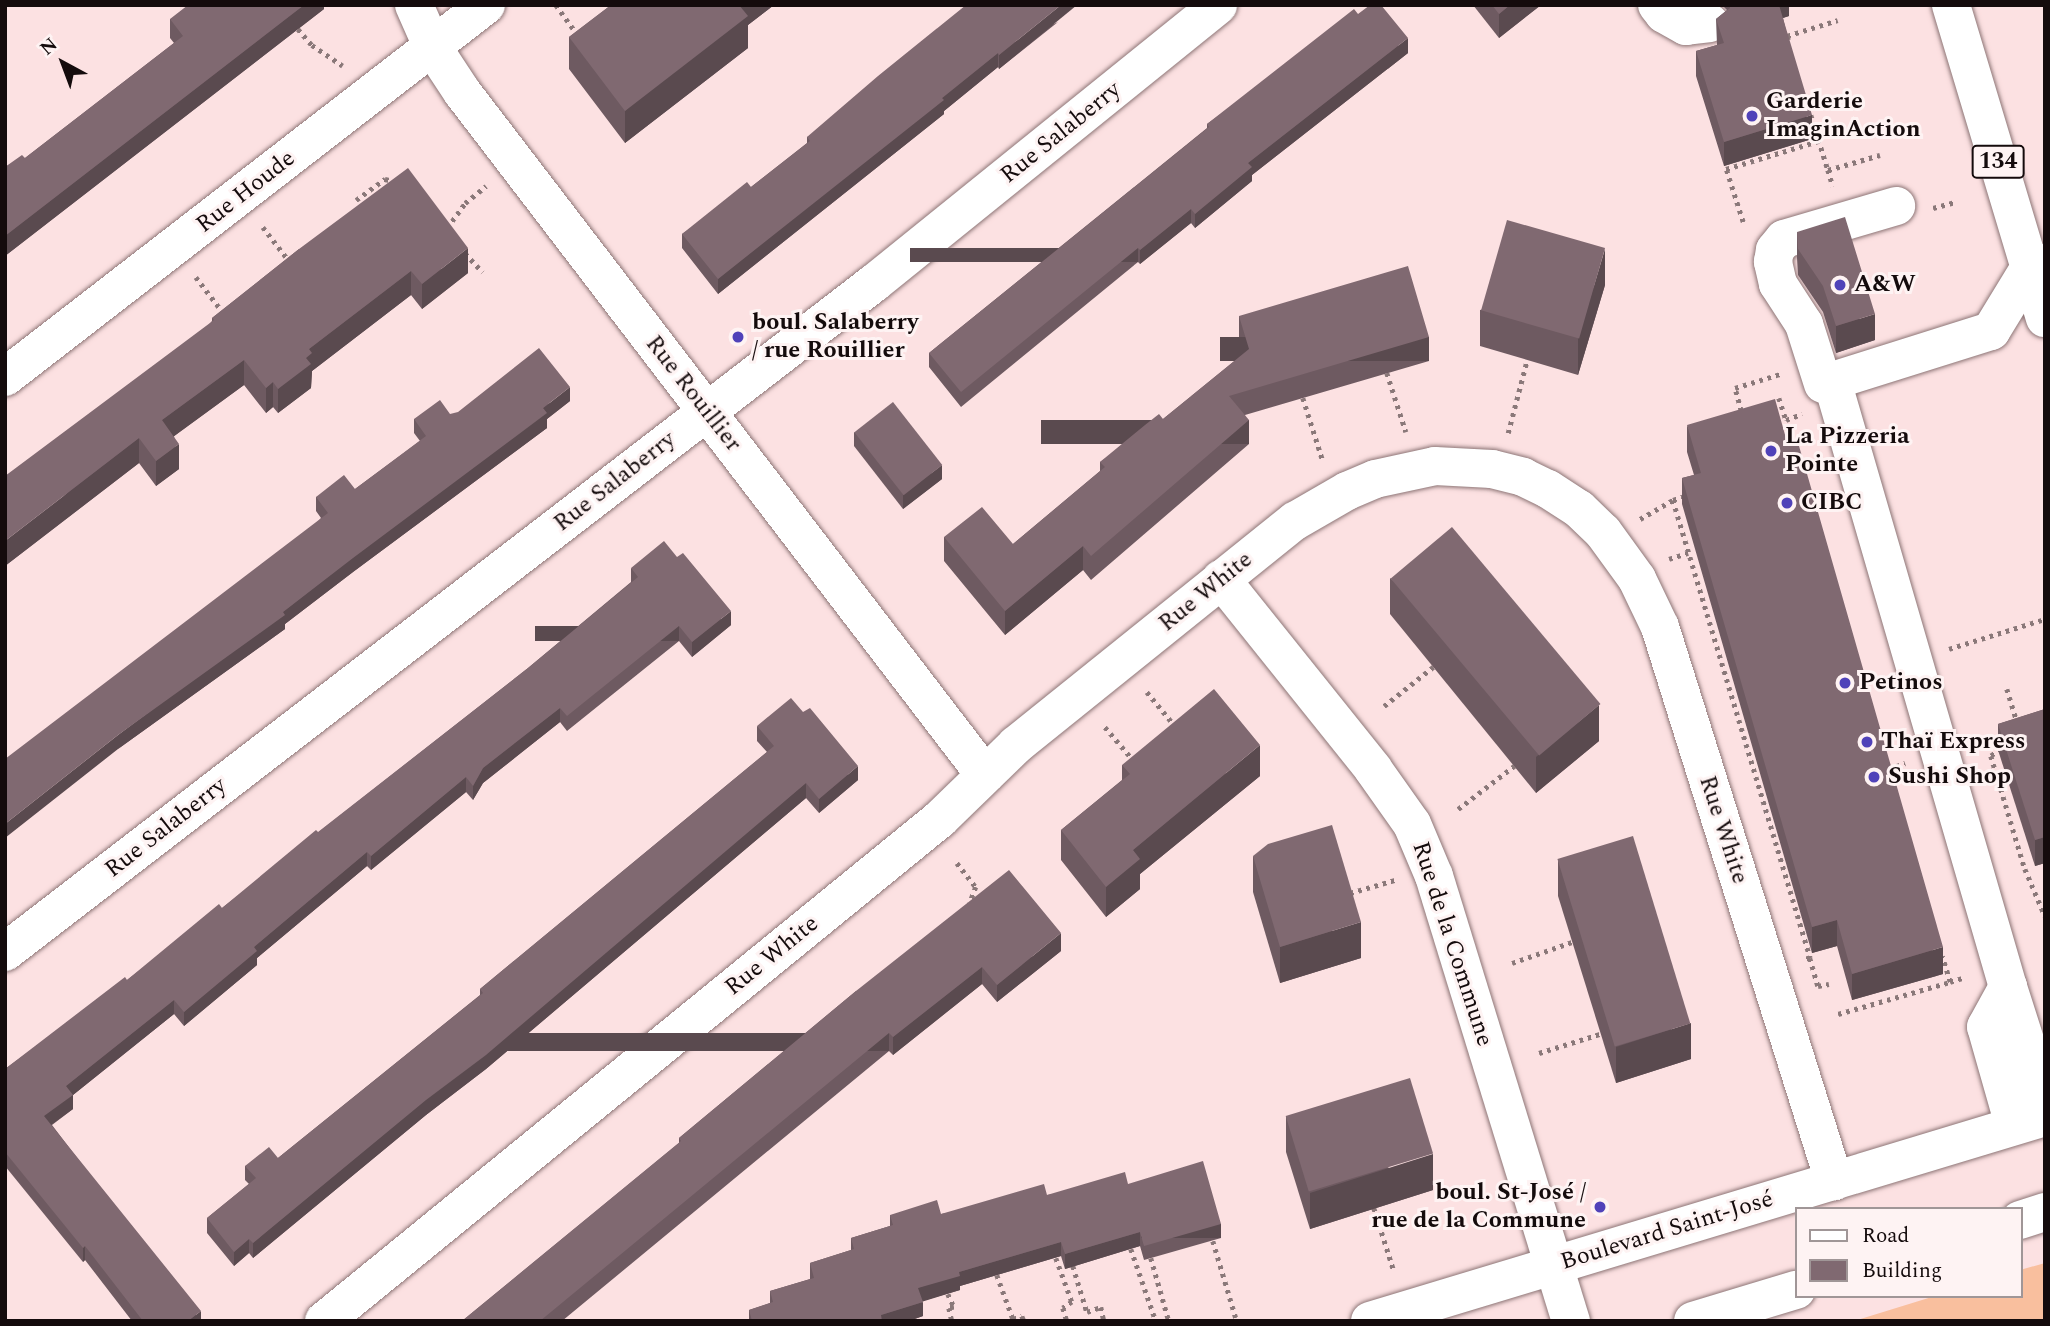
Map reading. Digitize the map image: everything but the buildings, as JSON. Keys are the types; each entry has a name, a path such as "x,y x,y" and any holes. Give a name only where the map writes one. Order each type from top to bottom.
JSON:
{"street":[{"name":"Rue Rouillier","path":"414,5 433,48 462,92 985,775"},
{"name":"Rue Houde","path":"5,377 486,5"},
{"name":"Rue Salaberry","path":"5,951 948,225 1218,5"},
{"path":"1657,5 1664,14 1686,26 1710,23"},
{"name":"134","path":"1951,5 2038,265 2045,318"},
{"path":"1808,389 1804,324 1783,294 1775,275 1775,250 1784,239 1896,206"},
{"path":"2038,265 1991,331 1832,381 2024,1004 2045,1103"},
{"name":"Rue White","path":"324,1321 940,819 1016,745 1295,522 1347,491 1375,479 1435,466 1492,469 1523,477 1579,509 1603,532 1637,579 1660,627 1834,1181"},
{"name":"Rue de la Commune","path":"1221,579 1381,779 1412,824 1434,876 1571,1321"},
{"path":"2024,1004 1986,1027 2029,1121"},
{"name":"Boulevard Saint-José","path":"1370,1321 2029,1121"},
{"path":"2022,1219 2045,1212"},
{"path":"1693,1321 1794,1291"}],"path":[{"path":"556,5 585,44"},
{"path":"1791,47 1787,36 1838,20"},
{"path":"579,35 588,28"},
{"path":"298,29 312,46 345,68"},
{"path":"1808,104 1828,170 1880,155"},
{"path":"1743,222 1726,169 1819,141"},
{"path":"356,200 385,179 403,184"},
{"path":"441,238 465,203 486,186"},
{"path":"442,219 454,236"},
{"path":"261,226 291,264"},
{"path":"461,244 466,254 483,272"},
{"path":"195,275 226,316"},
{"path":"1505,445 1527,360"},
{"path":"1387,373 1408,440"},
{"path":"1741,411 1735,388 1808,389"},
{"path":"1786,420 1808,389"},
{"path":"1303,398 1326,468"},
{"path":"1779,398 1796,454"},
{"path":"1780,446 1792,441"},
{"path":"1630,524 1672,500 1686,496"},
{"path":"1672,500 1818,986 1829,984"},
{"path":"1943,651 2045,619"},
{"path":"1384,706 1433,667"},
{"path":"2007,689 2020,732"},
{"path":"1147,692 1180,731"},
{"path":"1105,727 1138,765"},
{"path":"2011,747 1992,756 2025,869 2045,916"},
{"path":"1884,758 1891,780"},
{"path":"1886,769 1909,762"},
{"path":"1458,808 1514,766"},
{"path":"957,863 976,887 967,915"},
{"path":"1342,896 1403,877"},
{"path":"1512,963 1572,942"},
{"path":"1838,1014 1950,982 1938,942"},
{"path":"1799,961 1810,958"},
{"path":"1539,1052 1600,1034"},
{"path":"1374,1208 1394,1271"},
{"path":"1213,1241 1236,1318"},
{"path":"1131,1249 1156,1321"},
{"path":"1056,1258 1072,1303 1063,1308 1067,1321"},
{"path":"1151,1258 1169,1321"},
{"path":"1073,1266 1087,1311 1101,1307 1104,1321"},
{"path":"997,1275 1013,1319 1022,1316 1024,1321"},
{"path":"948,1294 954,1307 948,1308 952,1321"}],"shaded area":[{"path":"2045,1263 2045,1321 1854,1321 1929,1298 2022,1298 2022,1269"}],"place":[{"name":"Garderie ImaginAction","path":"1752,116"},
{"name":"A&W","path":"1840,285"},
{"name":"boul. Salaberry / rue Rouillier","path":"738,337"},
{"name":"La Pizzeria Pointe","path":"1771,451"},
{"name":"CIBC","path":"1787,503"},
{"name":"Petinos","path":"1845,683"},
{"name":"Thaï Express","path":"1867,742"},
{"name":"Sushi Shop","path":"1874,777"},
{"name":"boul. St-José / rue de la Commune","path":"1600,1207"}]}
